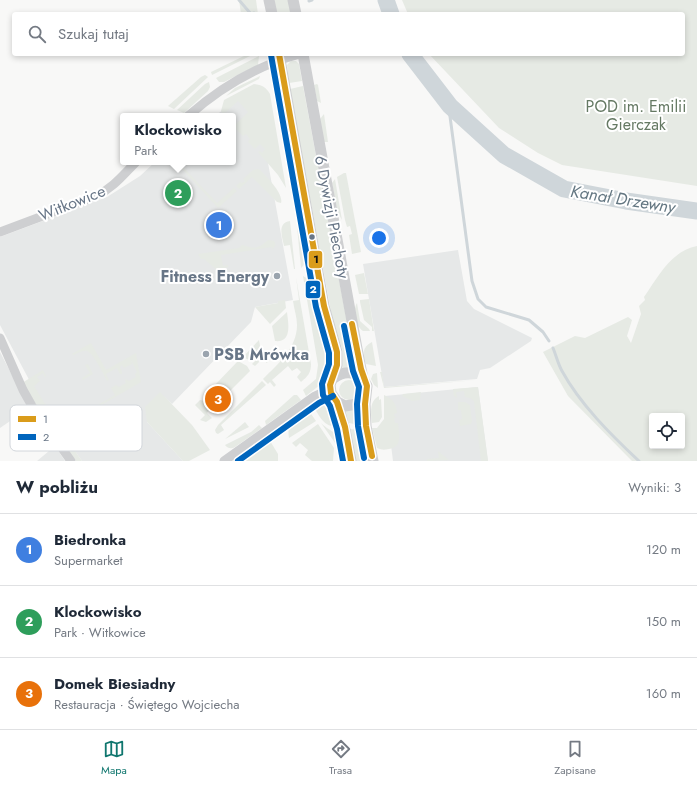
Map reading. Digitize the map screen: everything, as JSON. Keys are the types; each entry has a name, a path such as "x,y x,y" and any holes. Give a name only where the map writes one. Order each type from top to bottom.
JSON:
{"street":[{"path":"269,0 272,12"},
{"path":"293,0 296,12"},
{"name":"6 Dywizji Piechoty","path":"302,56 358,354 367,386 365,397 366,426 373,461"},
{"path":"192,113 217,92 280,57"},
{"name":"6 Dywizji Piechoty","path":"280,57 324,306 336,346 337,365 332,384"},
{"name":"Witkowice","path":"0,232 106,191 114,185 133,165"},
{"path":"0,338 23,390 31,405"},
{"path":"224,461 332,384 340,374 357,374 364,379"},
{"path":"332,384 332,396 337,402 345,406 354,406 365,397"},
{"path":"337,402 345,430 351,461"},
{"path":"64,451 71,461"}],"shaded area":[{"path":"254,86 293,300 255,307 251,322 172,404 160,393 147,422 183,461 82,461 75,451 142,451 142,405 42,405 0,325 0,237 107,197 140,176 152,165 236,165 236,113 219,113"},
{"path":"458,250 467,301 474,309 532,338 531,341 490,368 480,370 477,379 384,387 363,264"},
{"path":"0,352 27,405 10,405 10,421 0,428"},
{"path":"478,387 488,461 393,461 385,396"},
{"path":"49,451 58,451 65,461 37,461"}],"green space":[{"path":"239,0 256,0 258,12 241,12"},
{"path":"274,0 288,0 291,12 277,12"},
{"name":"POD im. Emilii Gierczak","path":"402,0 697,0 697,186 562,165 538,153 499,128 431,56 685,56 685,12 407,12"},
{"path":"244,56 250,56 212,75 211,72"},
{"path":"259,56 258,65 224,82 219,82 216,78"},
{"path":"291,61 296,61 299,64 302,81 289,83 287,65"},
{"path":"205,75 208,77 174,109 168,106 201,77"},
{"path":"260,76 259,79 226,96 235,88"},
{"path":"209,82 210,87 208,91 184,113 177,110 205,84"},
{"path":"254,84 264,87 270,94 286,188 278,175 258,152 260,151 262,153 265,149 260,144 255,149 248,142 250,139 246,134 243,136 236,129 236,124 248,112 238,101 226,112 223,113 221,111 224,100"},
{"path":"317,84 321,103 317,101 314,85"},
{"path":"303,86 356,371 342,370 343,352 332,317 290,89"},
{"path":"280,91 301,207 299,211 296,210 276,93"},
{"path":"324,114 328,142 324,142 320,119"},
{"path":"179,165 181,165 217,203 234,188 237,191 218,208"},
{"path":"258,169 278,190 281,203 277,202 252,177 239,189 236,186 240,182 242,183 245,181 243,179 253,170"},
{"path":"346,173 361,252 352,254 349,235 352,234 350,226 347,227 345,220 337,177"},
{"path":"335,179 342,220 337,211 332,183"},
{"path":"290,221 295,269 290,245 284,246 281,230 283,224"},
{"path":"297,226 305,247 305,259 301,268"},
{"path":"268,240 274,241 275,243 275,246 272,249 272,247 221,255 223,266 228,265 228,267 217,270 204,259 201,259 198,254 239,248 242,245 256,247 262,245"},
{"path":"697,246 697,461 632,461 568,396 543,352 575,336 585,338 628,317 632,320 627,336 631,343 641,314 639,306 645,300 644,297 660,273 672,259 680,253"},
{"path":"364,273 368,294 359,294 355,275"},
{"path":"303,276 311,283 330,349 330,364 328,372 322,382 306,396 303,390 316,379 318,365"},
{"path":"296,277 311,364 310,372 301,382 297,377 301,372 297,368 292,371 288,366 272,380 276,385 274,387 270,382 268,384 263,379 286,355 294,341 297,319 293,301 299,300"},
{"path":"369,299 374,331 372,331 372,327 364,320 360,302 360,300"},
{"path":"285,300 286,308 270,324 255,307 278,303 278,301"},
{"path":"357,303 360,321 370,331 363,331 358,326 355,314"},
{"path":"287,312 287,335 285,339 281,341 275,341 272,326"},
{"path":"259,340 262,357 269,355 269,359 267,363 262,359 255,366 252,364 258,358 255,355 249,360 243,357"},
{"path":"372,342 376,366 366,364 364,357 366,346"},
{"path":"91,343 106,370 136,353 141,382 101,405 98,405 115,395 111,388 116,385 119,387 126,383 126,379 129,381 136,377 135,374 137,372 131,360 132,364 124,368 122,365 120,367 122,374 120,374 117,368 106,374 109,380 107,381 90,353 85,351 74,355 72,354"},
{"path":"238,361 247,366 250,371 228,393 233,398 221,410 215,403 223,395 219,389 214,386"},
{"path":"88,364 93,374 81,381 83,379 82,378 90,373 85,365"},
{"path":"43,370 46,376 45,377 43,373 37,377 40,381 34,386 46,405 36,405 22,383"},
{"path":"380,372 382,372 384,387 477,380 384,388"},
{"path":"377,373 378,388 374,385 371,379 373,374"},
{"path":"349,380 356,383 359,390 356,397 349,400 342,397 339,390 342,383"},
{"path":"262,381 266,385 221,425 224,430 218,434 216,433 215,430 218,425"},
{"path":"478,387 488,461 481,461 474,401 465,397 464,391 456,392 457,398 454,396 453,389"},
{"path":"160,392 192,425 210,450 189,461 183,461 147,422 145,407"},
{"path":"421,392 420,400 412,401 402,396 403,394"},
{"path":"294,395 297,395 301,400 266,425 265,421"},
{"path":"384,395 395,404 397,413 394,414 397,418 394,418 395,423 398,423 399,439 396,446 384,450 377,448 372,428 377,428 384,419"},
{"path":"379,396 379,400 381,399 382,417 379,422 372,423 372,404"},
{"path":"321,399 331,406 339,426 329,425 320,417 312,404"},
{"path":"200,400 208,402 219,412 216,414 210,409 207,413 212,418 206,422 200,420 205,415 195,405"},
{"path":"458,402 465,402 470,405 471,424 460,426 459,420 462,419 461,410 458,410"},
{"path":"307,408 316,421 289,438 290,423"},
{"path":"358,408 359,425 349,423 344,409"},
{"path":"245,422 249,427 225,439"},
{"path":"321,423 338,436 340,445 339,452 338,447"},
{"path":"318,424 334,448 333,461 312,461 305,455 308,450 300,443 296,447 292,443"},
{"path":"259,425 262,428 235,447 230,448 225,445 251,432"},
{"path":"350,429 361,430 368,461 356,461"},
{"path":"267,436 278,454 278,461 232,461"},
{"path":"69,451 75,451 82,461 76,461"},
{"path":"438,451 449,460 427,461 427,459 439,458"}],"waterway":[{"path":"239,0 249,12"},
{"name":"Kanał Drzewny","path":"386,0 390,12"},
{"name":"Kanał Drzewny","path":"412,56 450,106 504,155 564,189 626,201 697,211"},
{"path":"450,106 449,109 472,281 478,299 486,307 529,320 543,332 549,341"},
{"path":"553,348 562,371 587,407 607,430 639,461"}],"transit line":[{"name":"2","path":"271,56 316,307 329,353 329,364 322,384 323,395 330,406 337,429 343,461"},
{"name":"1","path":"279,56 324,306 337,352 337,365 330,385 331,393 337,402 345,427 351,461"},
{"name":"1","path":"352,324 361,369 367,386 365,404 366,426 372,456"},
{"name":"2","path":"344,326 353,371 359,387 357,404 358,426 364,458"},
{"name":"2","path":"238,461 319,403 333,396"}],"place":[{"name":"Klockowisko","path":"178,193"},
{"name":"Biedronka","path":"219,225"},
{"name":"Fitness Energy","path":"277,276"},
{"name":"PSB Mrówka","path":"206,354"},
{"name":"Domek Biesiadny","path":"218,399"}]}
